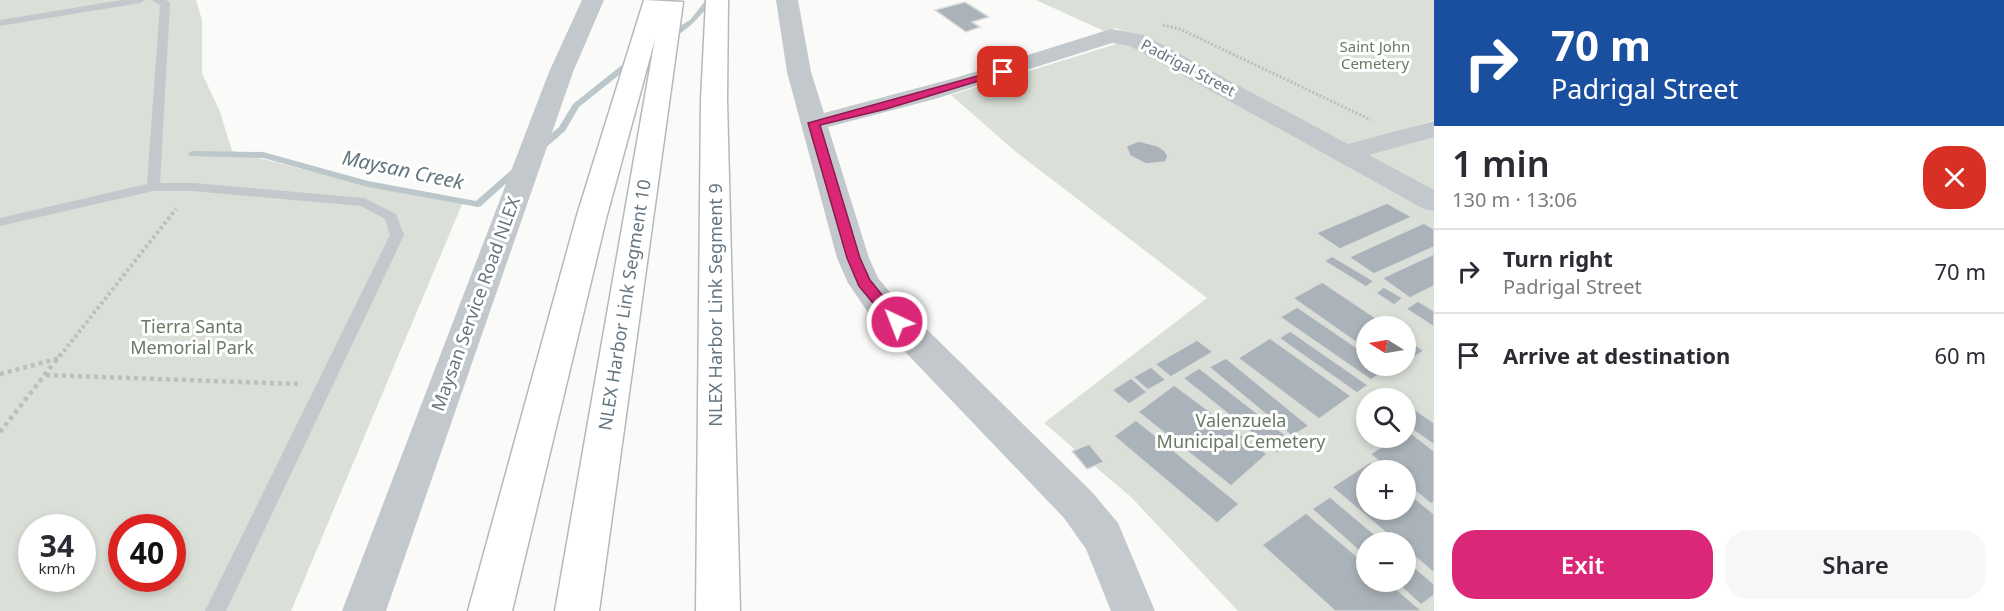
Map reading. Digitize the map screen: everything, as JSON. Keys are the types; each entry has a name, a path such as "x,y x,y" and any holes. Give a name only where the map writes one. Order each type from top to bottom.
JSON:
{"highway":[{"path":"490,611 592,215 655,0"},
{"name":"NLEX Harbor Link Segment 10","path":"577,611 672,0"},
{"name":"NLEX Harbor Link Segment 9","path":"717,0 714,112 718,611"}],"street":[{"name":"Maysan Service Road NLEX","path":"364,611 561,72 593,0"},
{"path":"787,0 799,72 853,258 864,283 881,306 1078,505 1103,537 1133,611"},
{"name":"Padrigal Street","path":"814,123 882,107 1003,72 1111,36 1123,36 1136,40 1434,202"},
{"path":"1345,153 1434,129"}],"lane":[{"path":"0,23 140,0"},
{"path":"153,187 165,3 156,0"},
{"path":"0,222 153,187 193,187 364,202 391,217 397,235 215,611"}],"path":[{"path":"1123,36 1169,25 1404,136"},
{"path":"0,432 193,187"},
{"path":"0,374 60,358"},
{"path":"46,375 325,385"}],"green space":[{"name":"Tierra Santa Memorial Park","path":"0,0 196,0 202,20 202,73 220,112 232,151 310,171 463,202 291,611 0,611"},
{"name":"Saint John Cemetery","path":"1036,0 1434,0 1434,120 1351,146 1116,28 1104,31"},
{"name":"Valenzuela Municipal Cemetery","path":"1126,41 1352,158 1434,134 1434,611 1238,611 1131,497 1044,423 1207,298 1016,152 951,95"}],"building":[{"path":"965,2 989,17 972,22 980,27 966,32 935,10"},
{"path":"1139,141 1158,146 1165,151 1168,157 1165,162 1146,164 1130,156 1126,146"},
{"path":"1387,203 1412,217 1340,249 1316,233"},
{"path":"1424,223 1434,229 1434,247 1374,274 1349,257"},
{"path":"1434,254 1434,286 1410,298 1382,278"},
{"path":"1332,256 1374,281 1366,287 1324,261"},
{"path":"1322,282 1373,316 1356,316 1356,342 1293,298"},
{"path":"1384,287 1403,298 1394,305 1376,293"},
{"path":"1418,301 1434,311 1434,327 1406,309"},
{"path":"1297,307 1356,347 1356,370 1280,317"},
{"path":"1290,331 1368,385 1364,388 1356,388 1356,392 1279,338"},
{"path":"1270,338 1351,396 1319,419 1238,358"},
{"path":"1197,340 1213,352 1171,377 1155,364"},
{"path":"1416,345 1424,351 1416,356"},
{"path":"1226,358 1309,426 1292,436 1209,367"},
{"path":"1151,367 1166,380 1148,390 1133,377"},
{"path":"1199,368 1293,441 1277,453 1183,378"},
{"path":"1365,376 1377,376 1371,380"},
{"path":"1131,378 1147,392 1129,404 1112,390"},
{"path":"1174,385 1267,454 1231,486 1138,412"},
{"path":"1416,410 1434,423 1434,445 1416,432"},
{"path":"1136,420 1239,504 1217,523 1114,436"},
{"path":"1416,437 1434,451 1434,502 1431,504 1416,491 1416,460 1377,460 1370,454 1379,448 1416,448"},
{"path":"1089,444 1104,462 1087,469 1072,451"},
{"path":"1356,471 1356,507 1332,487"},
{"path":"1330,497 1372,532 1356,532 1356,548 1312,509"},
{"path":"1416,499 1434,514 1434,573 1416,558 1416,532 1385,532 1371,520 1416,520"},
{"path":"1306,513 1356,556 1356,592 1400,592 1422,611 1335,611 1262,545"},
{"path":"1416,569 1434,584 1434,595 1421,605 1407,592 1416,592"}],"waterway":[{"name":"Maysan Creek","path":"668,37 692,21 710,0"},
{"name":"Maysan Creek","path":"540,148 562,129 576,106 635,59"},
{"name":"Maysan Creek","path":"192,154 263,155 368,184 478,204 520,167"}],"route":[{"path":"897,322 881,306 864,283 853,258 814,123 882,107 1003,72"}]}
